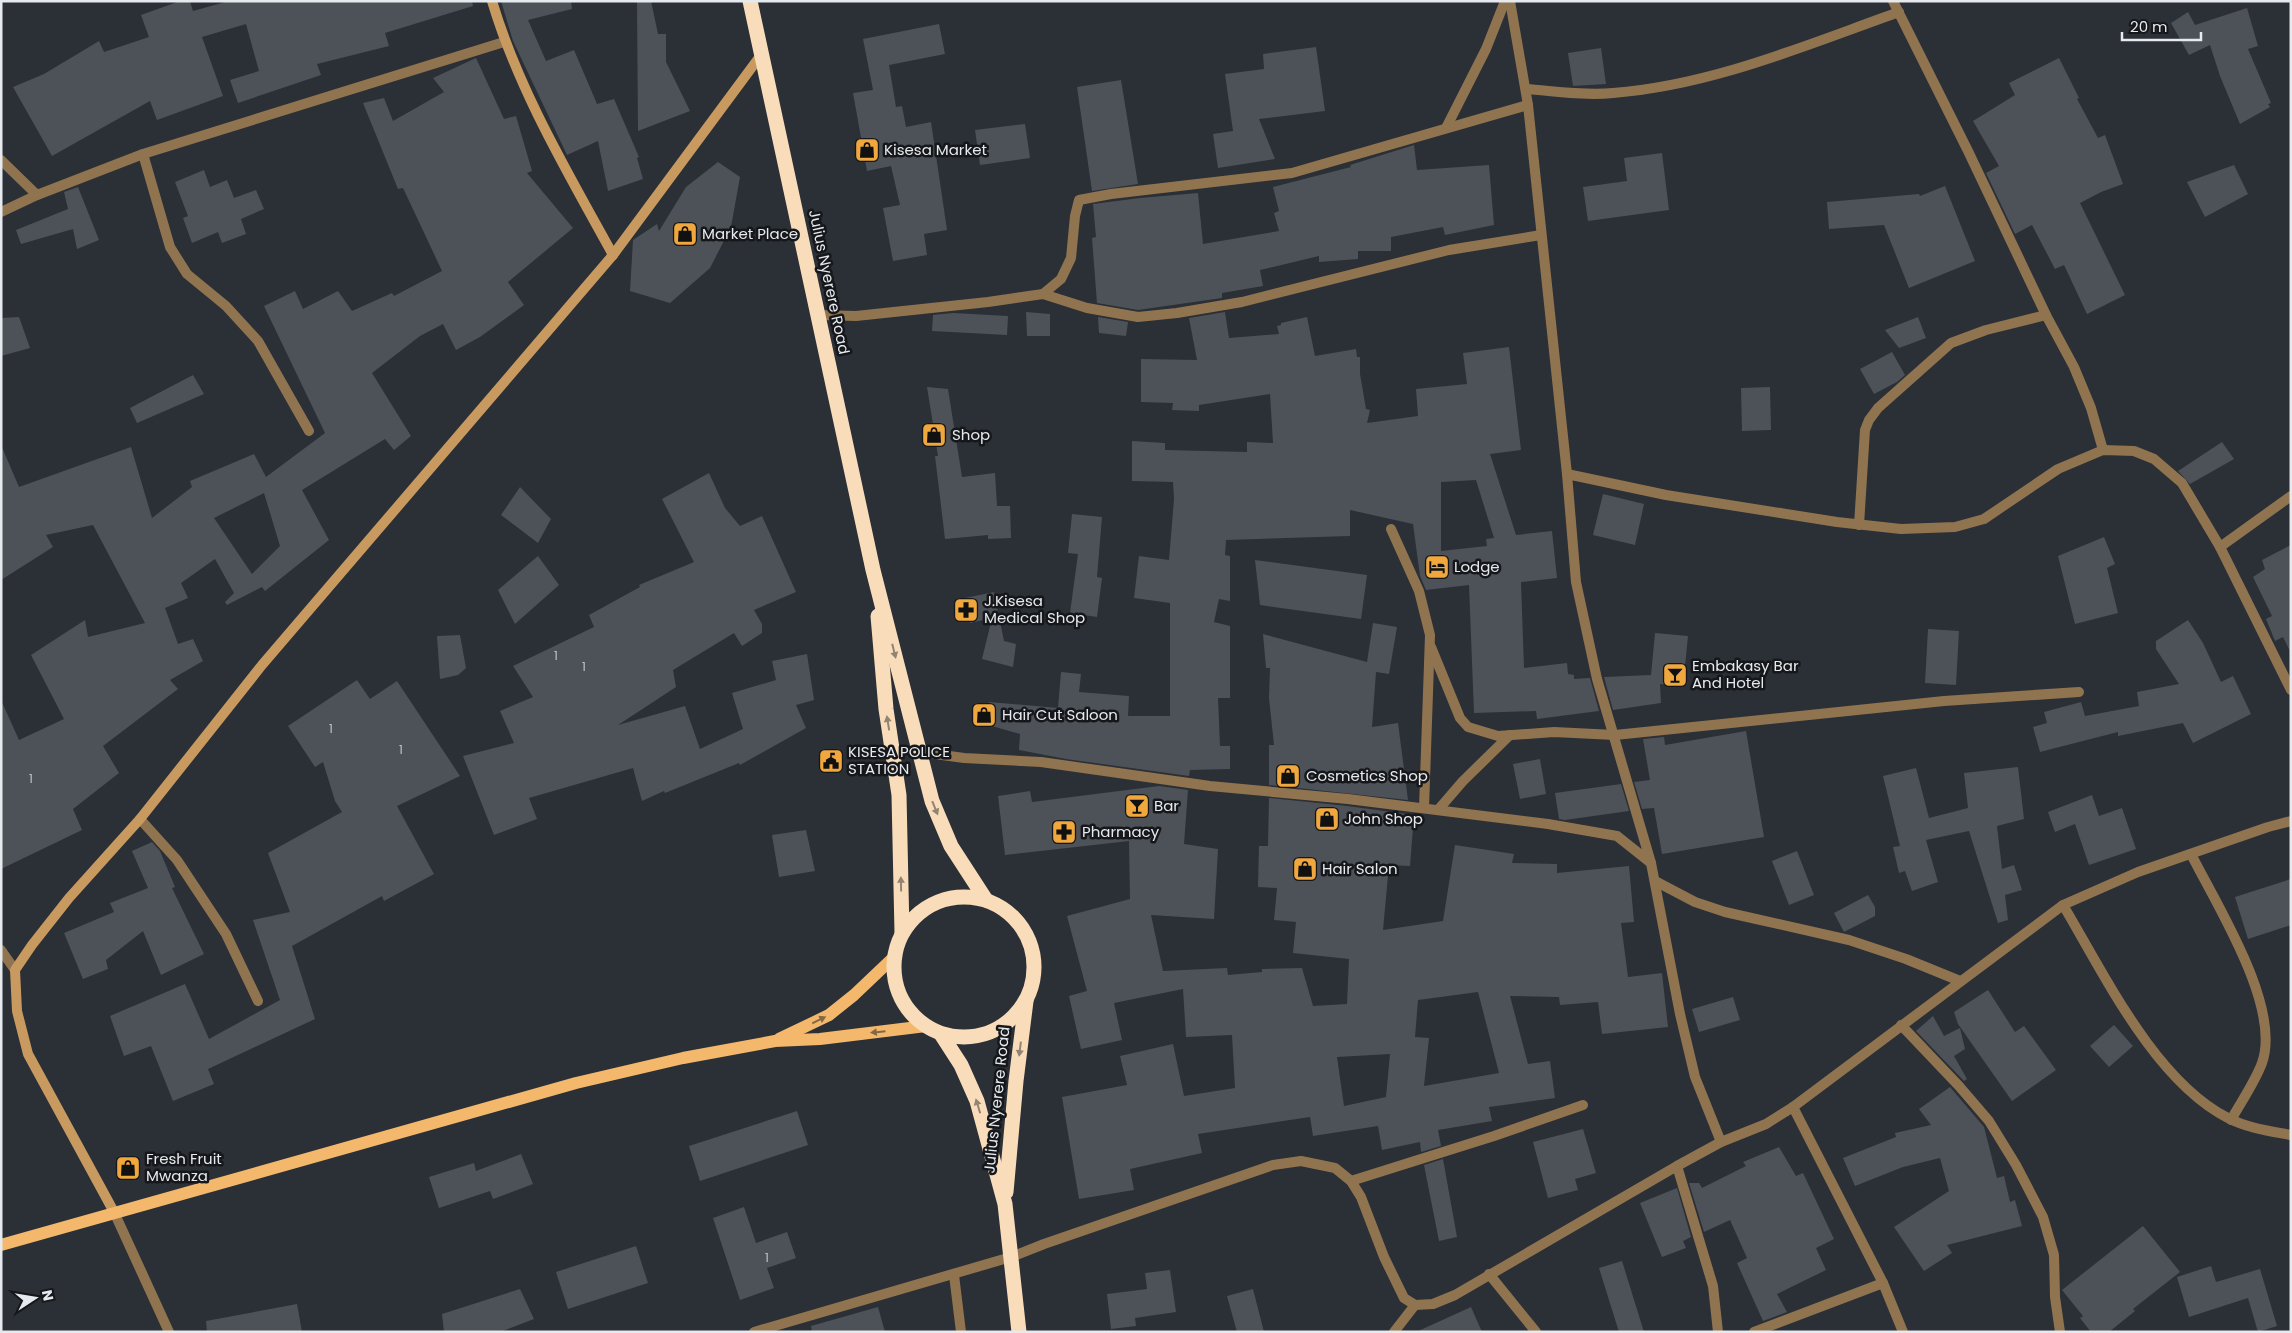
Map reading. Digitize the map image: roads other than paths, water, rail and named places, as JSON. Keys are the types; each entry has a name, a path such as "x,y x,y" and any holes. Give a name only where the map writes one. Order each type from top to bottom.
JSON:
{"highway":[{"name":"Julius Nyerere Road","path":"750,1 874,570 932,800 951,846 986,900"},
{"name":"Julius Nyerere Road","path":"874,570 886,709 899,796 902,933"},
{"name":"Julius Nyerere Road","path":"1005,1204 1016,1081 1026,1001 1033,978 1033,953 1024,930 1008,912 986,900 962,896 938,901 917,914 902,933 894,956 896,983 907,1008 926,1026 942,1034 966,1038 990,1033 1010,1020 1026,1001"},
{"name":"Julius Nyerere Road","path":"942,1034 961,1065 978,1101 1005,1204 1019,1332"}],"main road":[{"path":"775,1041 829,1015 854,995 894,956"},
{"path":"1,1245 576,1083 683,1058 775,1041 820,1039 926,1026"}],"street":[{"path":"492,1 504,42 547,133 613,255"},
{"path":"1446,128 1486,49 1506,1"},
{"path":"1510,1 1528,105 1567,474 1576,582 1597,679 1615,735 1651,863 1680,1014 1695,1077 1721,1142"},
{"path":"1893,1 1968,151 2046,316 2074,367 2091,408 2103,450"},
{"path":"1526,90 1612,94 1670,86 1733,70 1899,12"},
{"path":"1,212 37,195 143,154 504,42"},
{"path":"15,970 69,898 140,819 262,665 613,255 761,55"},
{"path":"1043,294 1061,279 1070,258 1079,200 1111,194 1292,172 1528,105"},
{"path":"143,154 170,247 187,274 226,306 258,342 309,430"},
{"path":"1,160 37,195"},
{"path":"819,314 856,316 988,302 1043,294 1087,308 1138,317 1177,313 1242,302 1449,250 1541,235"},
{"path":"1859,524 1865,430 1868,420 1878,408 1951,343 1986,330 2046,316"},
{"path":"1567,474 1666,495 1859,524 1901,529 1946,528 1984,520 2019,493 2058,469 2103,450 2134,451 2154,459 2182,483 2220,547 2291,690"},
{"path":"2220,547 2291,496"},
{"path":"1391,529 1419,591 1431,647 1460,718 1468,727 1498,736 1554,732 1615,735 1944,702 2078,692"},
{"path":"1424,808 1431,647"},
{"path":"1438,810 1463,781 1510,735"},
{"path":"920,752 964,758 1041,762 1210,786 1424,808 1548,824 1617,836 1651,863"},
{"path":"140,819 177,860 226,934 258,1001"},
{"path":"754,1332 954,1275 1011,1257 1273,1165 1301,1161 1335,1168 1351,1181 1361,1198 1397,1286 1404,1298 1415,1305 1433,1304 1455,1295 1677,1166 1721,1142 1766,1124 1794,1107 2062,905 2138,872 2291,821"},
{"path":"2191,854 2245,959 2261,1003 2265,1035 2262,1062 2231,1120"},
{"path":"1655,882 1695,902 1725,912 1849,940 1906,959 1960,981"},
{"path":"2062,905 2138,1033 2187,1089 2212,1109 2231,1120 2291,1135"},
{"path":"1,950 15,970 17,1011 28,1054 114,1212 169,1332"},
{"path":"1901,1025 1959,1086 1989,1121 2044,1217 2054,1255 2055,1297 2060,1332"},
{"path":"1351,1181 1494,1136 1583,1105"},
{"path":"1794,1107 1883,1283 1903,1332"},
{"path":"1677,1166 1713,1286 1718,1332"},
{"path":"1489,1274 1536,1332"},
{"path":"954,1275 961,1332"},
{"path":"1754,1332 1883,1283"},
{"path":"1394,1332 1415,1305"}],"place":[{"name":"Kisesa Market","path":"867,150"},
{"name":"Market Place","path":"685,234"},
{"name":"Shop","path":"934,435"},
{"name":"Lodge","path":"1437,567"},
{"name":"J.Kisesa Medical Shop","path":"966,610"},
{"name":"Embakasy Bar And Hotel","path":"1675,675"},
{"name":"Hair Cut Saloon","path":"984,715"},
{"name":"KISESA POLICE STATION","path":"831,761"},
{"name":"Cosmetics Shop","path":"1288,776"},
{"name":"Bar","path":"1137,806"},
{"name":"John Shop","path":"1327,819"},
{"name":"Pharmacy","path":"1064,832"},
{"name":"Hair Salon","path":"1305,869"},
{"name":"Fresh Fruit Mwanza","path":"128,1168"}]}
